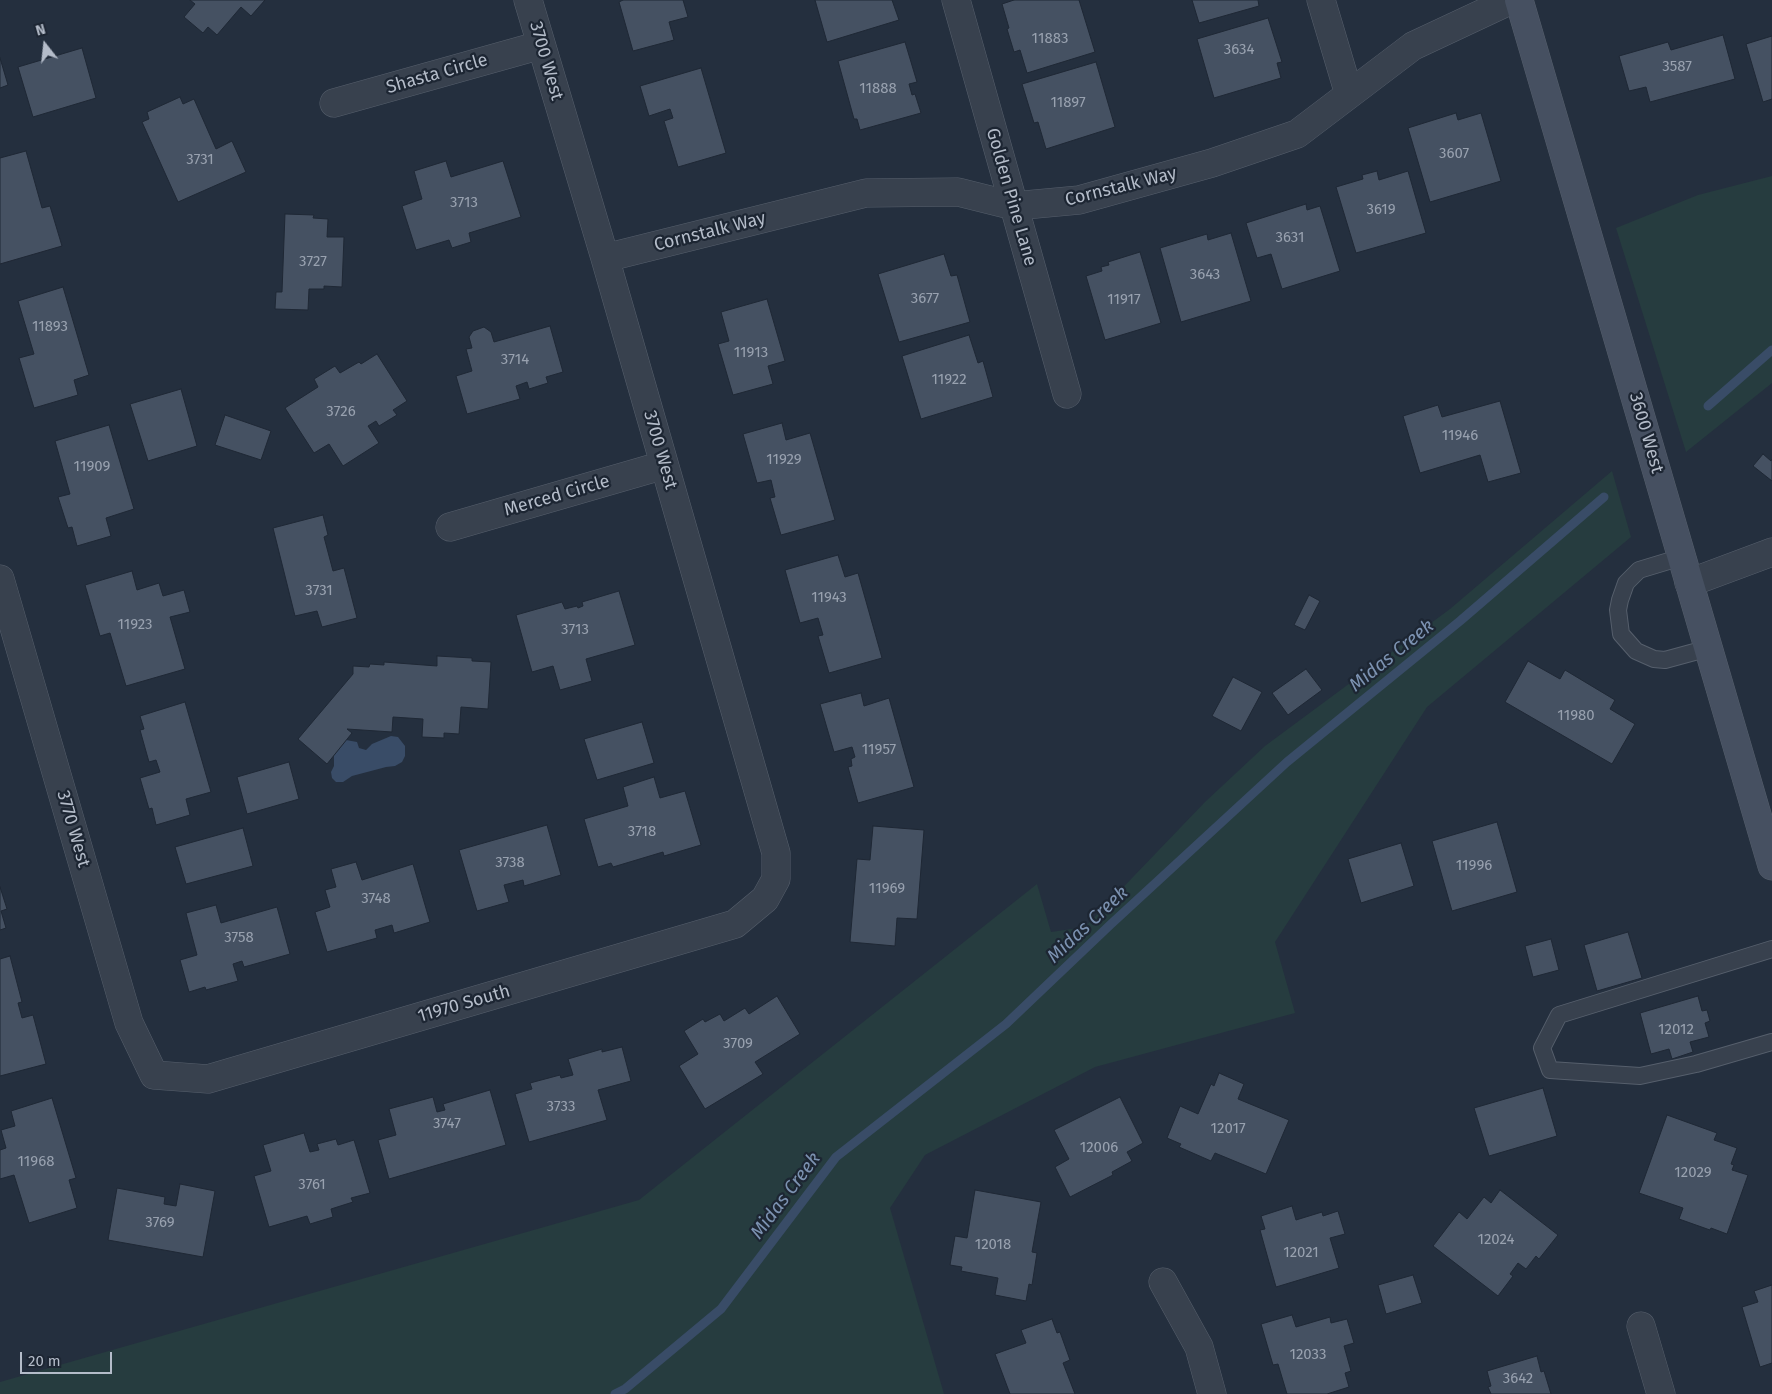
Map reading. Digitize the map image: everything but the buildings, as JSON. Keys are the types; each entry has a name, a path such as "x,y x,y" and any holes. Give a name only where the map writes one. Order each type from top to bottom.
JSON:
{"main road":[{"name":"3600 West","path":"1519,0 1772,866"}],"street":[{"name":"3700 West","path":"528,0 605,258 776,852 776,879 765,899"},
{"name":"Golden Pine Lane","path":"956,0 1067,394"},
{"path":"1321,0 1349,94"},
{"name":"Cornstalk Way","path":"605,258 866,193 958,192 1014,206 1079,200 1212,163 1297,134 1412,46 1511,0"},
{"name":"Shasta Circle","path":"334,103 541,45"},
{"name":"Merced Circle","path":"450,527 664,465"},
{"path":"1689,583 1772,552"},
{"name":"3770 West","path":"0,579 129,1023 154,1075"},
{"name":"11970 South","path":"154,1075 208,1079 735,924 765,899"},
{"path":"1163,1282 1199,1347 1212,1394"},
{"path":"1641,1326 1661,1394"}],"lane":[{"path":"1682,557 1639,570 1626,583 1618,610 1622,634 1636,652 1654,659 1665,660 1709,648"},
{"path":"1772,949 1559,1015 1542,1048 1550,1070 1640,1076 1696,1064 1772,1042"}],"green space":[{"path":"1772,176 1772,383 1686,452 1616,228 1698,195"},
{"path":"1612,471 1631,537 1427,707 1275,942 1295,1013 1095,1067 925,1155 890,1208 944,1394 0,1394 0,1382 639,1200 1037,884 1051,932 1085,927 1205,802 1265,746 1450,609"}],"water":[{"path":"391,736 398,737 405,746 405,756 402,762 395,766 352,776 343,782 336,782 332,778 331,772 334,766 334,755 346,740 357,742 359,748 366,750 372,744"}],"waterway":[{"name":"Midas Creek","path":"1708,406 1772,350"},
{"name":"Midas Creek","path":"615,1394 625,1389 721,1309 836,1157 1006,1024 1287,762 1460,621 1604,497"}]}
